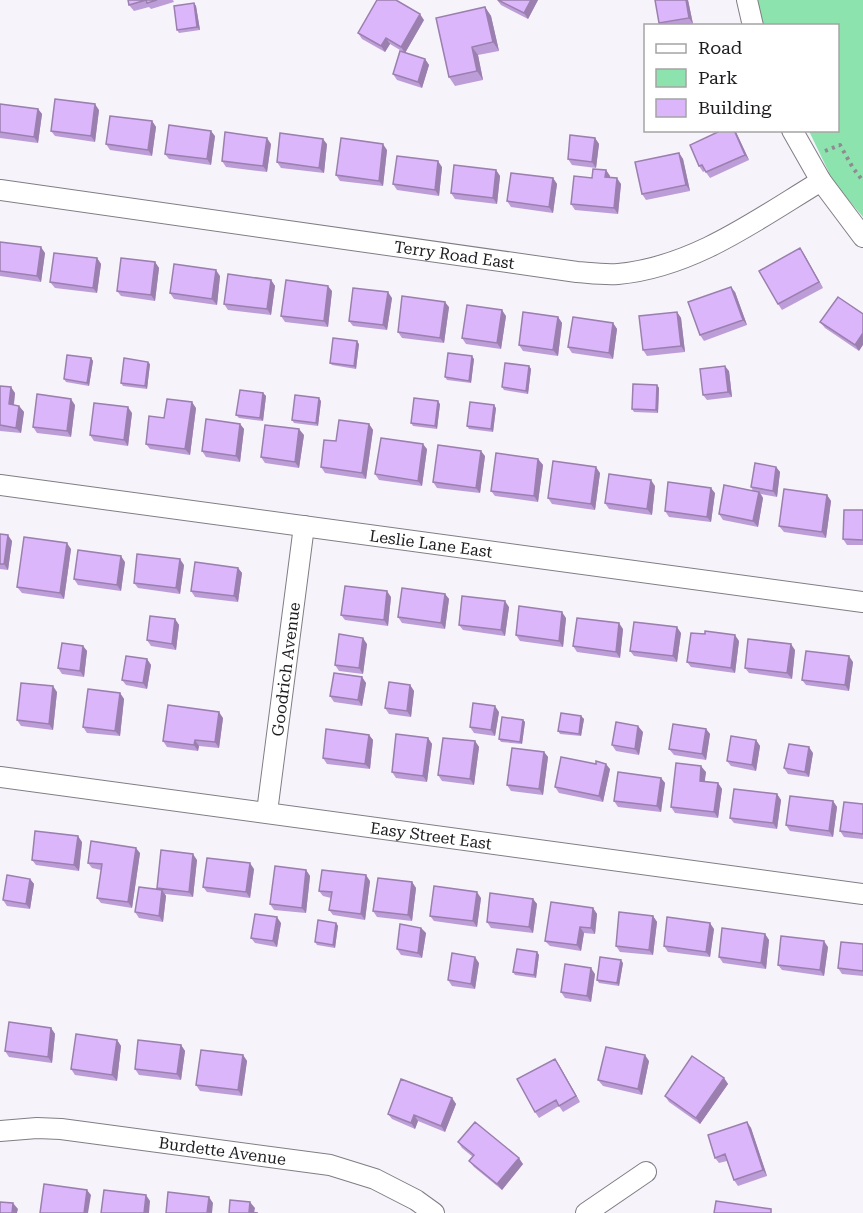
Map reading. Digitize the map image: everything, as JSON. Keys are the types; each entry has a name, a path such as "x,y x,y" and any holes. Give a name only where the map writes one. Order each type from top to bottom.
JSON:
{"street":[{"path":"747,0 753,24"},
{"path":"793,132 821,181 863,237"},
{"name":"Terry Road East","path":"0,190 577,272 605,274 647,269 697,253 821,181"},
{"name":"Leslie Lane East","path":"0,485 863,602"},
{"name":"Goodrich Avenue","path":"267,812 304,526"},
{"name":"Easy Street East","path":"0,777 863,894"},
{"name":"Burdette Avenue","path":"0,1131 61,1129 330,1165 375,1179 416,1200 434,1213"},
{"path":"586,1213 646,1172"}],"path":[{"path":"818,153 840,145 863,181"}],"green space":[{"path":"755,0 863,0 863,217 834,183 809,132 839,132 839,24 763,24"}],"building":[{"path":"128,0 146,0 129,5"},
{"path":"377,0 396,0 420,14 401,47 386,38 381,46 358,33"},
{"path":"498,0 531,0 524,13"},
{"path":"655,0 686,0 689,18 659,23"},
{"path":"194,3 197,27 177,30 174,6"},
{"path":"485,7 493,42 472,47 477,71 449,77 436,18"},
{"path":"400,51 425,59 418,82 393,74"},
{"path":"55,99 95,104 91,136 51,131"},
{"path":"0,104 38,109 34,137 0,132"},
{"path":"110,116 152,121 148,150 106,144"},
{"path":"169,125 211,131 207,159 165,154"},
{"path":"225,132 267,138 263,166 222,161"},
{"path":"718,132 735,132 745,155 706,172 702,165 699,166 690,145"},
{"path":"280,133 323,139 319,168 277,162"},
{"path":"570,135 595,138 592,162 568,159"},
{"path":"341,138 383,144 379,181 336,175"},
{"path":"679,153 686,185 642,194 635,162"},
{"path":"397,156 438,161 435,190 393,184"},
{"path":"454,165 496,170 493,198 451,193"},
{"path":"593,169 606,170 605,177 617,178 614,208 571,204 574,176 592,178"},
{"path":"511,173 553,178 549,207 507,201"},
{"path":"0,242 41,247 37,276 0,271"},
{"path":"800,248 819,282 778,304 759,271"},
{"path":"54,253 97,258 93,288 50,282"},
{"path":"121,258 155,262 151,295 117,291"},
{"path":"174,264 216,270 212,299 170,293"},
{"path":"228,274 271,280 267,309 224,304"},
{"path":"286,280 328,286 324,321 281,316"},
{"path":"731,287 743,320 700,335 688,302"},
{"path":"353,288 388,292 383,325 349,321"},
{"path":"402,296 445,302 440,338 398,332"},
{"path":"838,297 863,314 863,333 855,345 820,322"},
{"path":"467,305 502,310 497,343 462,338"},
{"path":"523,312 558,317 553,350 519,345"},
{"path":"677,312 681,346 643,350 639,316"},
{"path":"573,317 613,323 609,353 568,347"},
{"path":"333,338 357,341 354,366 330,363"},
{"path":"448,353 472,356 469,381 445,377"},
{"path":"67,355 91,358 87,383 64,379"},
{"path":"124,358 148,362 145,386 121,383"},
{"path":"505,363 529,366 526,391 502,387"},
{"path":"725,366 728,392 703,395 700,369"},
{"path":"633,384 657,385 656,410 632,409"},
{"path":"0,386 11,387 9,404 19,406 16,428 0,425"},
{"path":"240,390 263,393 260,418 236,415"},
{"path":"37,394 71,399 67,431 33,427"},
{"path":"295,395 319,398 316,423 292,420"},
{"path":"414,398 438,401 435,426 411,423"},
{"path":"167,399 192,402 185,449 146,444 149,416 164,418"},
{"path":"470,402 494,405 491,429 467,426"},
{"path":"94,403 128,407 124,440 90,435"},
{"path":"206,419 240,424 236,456 202,451"},
{"path":"339,420 369,424 362,473 321,467 324,440 336,441"},
{"path":"265,425 299,429 295,462 261,457"},
{"path":"381,438 423,444 418,481 375,474"},
{"path":"438,445 481,451 476,488 433,482"},
{"path":"496,453 538,459 534,496 491,491"},
{"path":"553,461 596,467 591,504 548,498"},
{"path":"755,463 776,467 773,491 751,487"},
{"path":"609,474 651,480 647,509 605,503"},
{"path":"668,482 711,488 707,517 665,511"},
{"path":"724,485 759,492 753,521 719,514"},
{"path":"784,489 827,495 822,532 779,526"},
{"path":"844,510 863,510 863,540 843,539"},
{"path":"0,534 8,535 4,564 0,564"},
{"path":"24,537 67,543 60,593 17,587"},
{"path":"78,550 121,556 117,585 74,579"},
{"path":"137,554 180,559 176,588 134,583"},
{"path":"195,562 238,568 234,596 191,591"},
{"path":"345,586 387,591 384,620 341,615"},
{"path":"402,588 445,594 441,623 398,617"},
{"path":"462,596 505,601 501,630 459,625"},
{"path":"519,606 562,612 559,641 516,635"},
{"path":"150,616 175,619 172,644 147,640"},
{"path":"577,618 619,623 616,652 573,646"},
{"path":"634,622 677,627 673,656 630,651"},
{"path":"705,631 735,635 731,668 687,662 691,633 705,634"},
{"path":"339,634 363,638 359,668 335,665"},
{"path":"748,639 791,644 787,673 745,668"},
{"path":"62,643 83,646 80,671 58,668"},
{"path":"806,651 849,656 845,685 802,680"},
{"path":"126,656 147,659 143,683 122,680"},
{"path":"334,673 362,677 358,700 330,696"},
{"path":"389,682 410,685 407,711 385,708"},
{"path":"21,683 53,686 49,724 17,720"},
{"path":"88,689 120,693 115,731 83,727"},
{"path":"473,703 495,706 491,730 470,727"},
{"path":"168,705 219,712 215,742 195,740 194,745 163,741"},
{"path":"561,713 581,716 579,734 558,731"},
{"path":"502,717 523,720 520,742 499,739"},
{"path":"616,722 638,726 635,749 612,745"},
{"path":"673,724 706,729 702,754 669,749"},
{"path":"326,729 369,735 365,764 323,758"},
{"path":"396,734 428,738 423,776 392,772"},
{"path":"731,736 756,740 752,765 727,761"},
{"path":"443,738 475,741 470,779 438,775"},
{"path":"789,744 809,747 805,772 784,768"},
{"path":"512,748 544,752 539,789 507,785"},
{"path":"561,757 606,764 599,796 555,787"},
{"path":"676,763 701,766 700,781 718,783 714,812 671,807"},
{"path":"618,772 661,778 657,806 614,801"},
{"path":"734,789 777,794 773,823 730,818"},
{"path":"790,796 833,801 829,831 786,825"},
{"path":"844,802 863,804 863,834 840,831"},
{"path":"35,831 78,836 74,865 32,860"},
{"path":"91,841 136,848 128,902 97,898 102,864 88,863"},
{"path":"161,850 193,854 189,892 157,888"},
{"path":"207,858 250,863 246,892 203,887"},
{"path":"275,866 306,870 302,908 270,904"},
{"path":"322,870 366,875 361,914 329,910 332,892 319,891"},
{"path":"7,875 30,879 26,904 3,900"},
{"path":"378,878 412,882 408,915 373,911"},
{"path":"434,886 477,892 473,921 430,916"},
{"path":"139,887 162,890 159,916 135,912"},
{"path":"490,893 533,899 529,927 487,922"},
{"path":"551,902 593,908 591,928 580,927 577,945 545,941"},
{"path":"619,912 653,916 649,950 616,946"},
{"path":"255,914 277,917 273,941 251,938"},
{"path":"667,917 710,923 706,952 664,946"},
{"path":"318,920 336,923 333,945 315,942"},
{"path":"400,924 421,928 418,953 397,949"},
{"path":"722,928 765,934 761,963 719,957"},
{"path":"781,936 824,941 820,970 778,965"},
{"path":"841,942 863,944 863,971 838,968"},
{"path":"517,949 537,952 534,975 513,972"},
{"path":"452,953 475,957 471,984 448,980"},
{"path":"600,957 621,960 617,983 597,980"},
{"path":"565,964 591,968 587,996 561,992"},
{"path":"9,1022 51,1028 48,1057 5,1051"},
{"path":"76,1034 117,1040 112,1075 71,1069"},
{"path":"138,1040 181,1045 177,1074 135,1069"},
{"path":"606,1047 645,1055 638,1089 598,1080"},
{"path":"201,1050 243,1055 238,1090 196,1085"},
{"path":"692,1056 724,1078 696,1118 665,1096"},
{"path":"555,1059 576,1096 559,1106 556,1100 535,1112 517,1079"},
{"path":"401,1079 452,1098 441,1126 414,1115 411,1123 388,1114"},
{"path":"475,1122 519,1158 497,1184 469,1161 474,1155 458,1142"},
{"path":"747,1122 763,1170 734,1180 725,1154 715,1158 708,1135"},
{"path":"44,1184 87,1190 84,1213 40,1213"},
{"path":"104,1190 146,1195 144,1213 101,1213"},
{"path":"168,1192 209,1197 207,1213 166,1213"},
{"path":"230,1200 250,1202 249,1212 258,1213 229,1213"},
{"path":"716,1201 771,1209 771,1213 714,1213"},
{"path":"0,1202 13,1203 12,1213 0,1213"}]}
